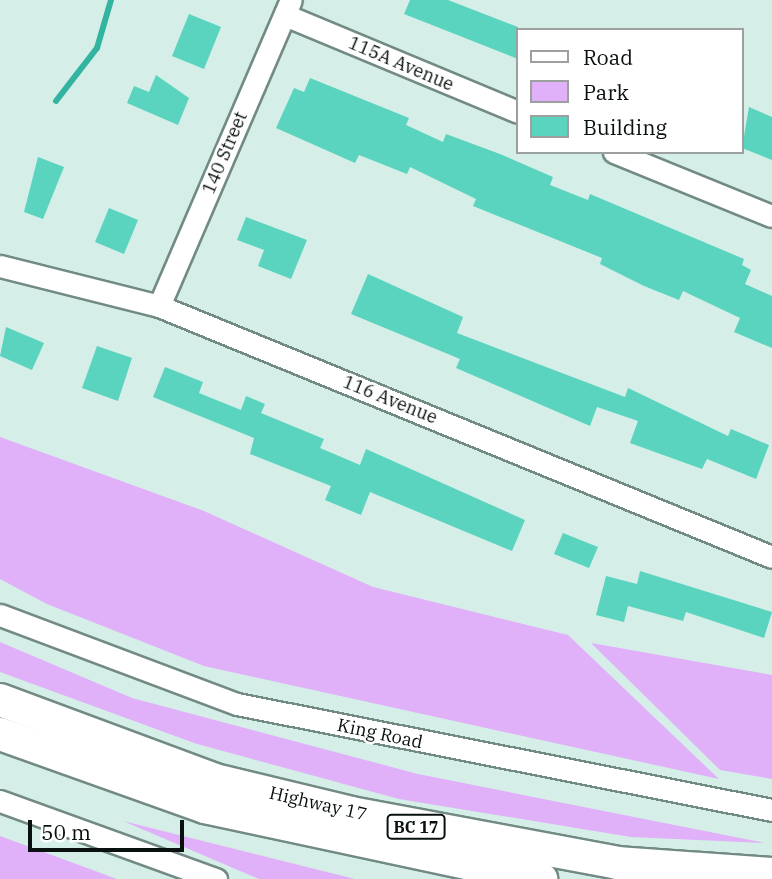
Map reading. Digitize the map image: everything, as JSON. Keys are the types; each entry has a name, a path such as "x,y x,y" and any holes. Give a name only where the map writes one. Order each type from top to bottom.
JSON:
{"highway":[{"name":"Highway 17","path":"0,701 215,780 351,813 617,863 772,874"},
{"name":"Highway 17","path":"0,734 205,807 541,879"}],"street":[{"name":"115A Avenue","path":"288,8 516,111"},
{"name":"140 Street","path":"159,306 288,8"},
{"path":"619,154 772,216"},
{"name":"116 Avenue","path":"0,266 159,306 772,557"},
{"name":"King Road","path":"0,615 237,704 772,810"},
{"path":"0,801 216,879"}],"green space":[{"path":"0,437 204,511 373,587 568,635 719,779 204,666 47,604 0,579"},
{"path":"0,642 132,698 418,774 765,843 631,837 399,799 197,744 0,672"},
{"path":"591,643 772,675 772,779 720,770"},
{"path":"123,821 355,879 259,879"},
{"path":"0,836 117,879 0,879"}],"building":[{"path":"410,0 448,0 518,27 516,58 404,14"},
{"path":"189,14 221,27 204,69 172,56"},
{"path":"156,75 189,98 178,125 127,103 134,86 149,92"},
{"path":"310,78 409,118 406,125 443,142 446,134 500,154 553,177 550,185 588,200 590,194 744,259 742,265 751,270 745,284 772,296 772,348 734,332 740,318 683,291 679,300 644,286 600,264 602,258 473,206 476,199 410,167 407,174 359,155 355,163 276,128 294,88 304,92"},
{"path":"749,107 772,117 772,160 744,149"},
{"path":"38,157 64,167 43,219 24,212"},
{"path":"109,208 138,220 124,254 95,242"},
{"path":"246,217 307,240 291,279 258,266 264,250 237,240"},
{"path":"368,274 463,317 457,333 625,397 628,388 728,436 731,429 769,445 756,479 707,459 702,469 630,443 638,421 597,407 590,426 456,368 460,359 351,314"},
{"path":"6,327 44,343 32,370 0,356"},
{"path":"97,346 132,358 118,401 82,388"},
{"path":"165,367 203,382 199,393 241,410 246,396 265,404 261,413 324,439 320,448 360,465 366,449 525,520 512,551 370,492 361,515 325,500 331,486 250,454 254,438 153,397"},
{"path":"563,533 598,547 589,568 554,554"},
{"path":"640,571 772,612 764,638 686,612 683,621 628,606 624,622 596,615 606,576 637,584"}],"waterway":[{"path":"56,101 97,48 111,0"}]}
